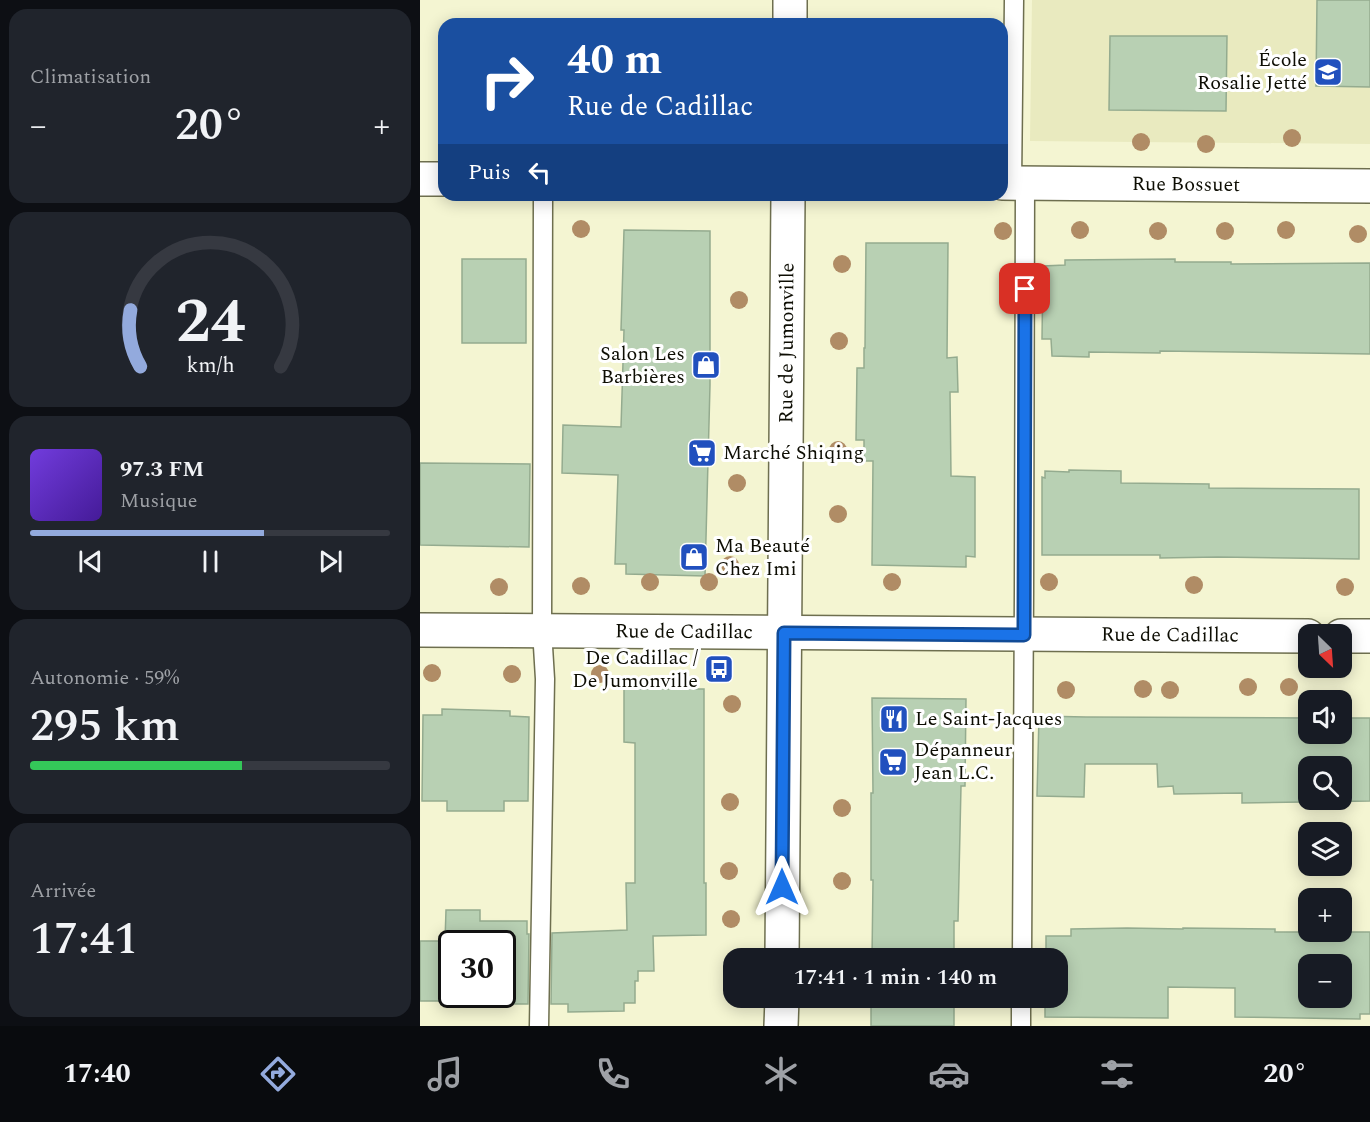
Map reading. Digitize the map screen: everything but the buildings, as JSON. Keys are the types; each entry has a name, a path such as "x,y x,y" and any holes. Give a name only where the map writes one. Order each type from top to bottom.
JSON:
{"street":[{"path":"790,0 790,18"},
{"path":"420,179 438,179"},
{"name":"Rue Bossuet","path":"1013,183 1370,186"},
{"name":"Rue de Jumonville","path":"782,948 788,201"},
{"name":"Rue de Cadillac","path":"420,630 1298,636"},
{"path":"1352,636 1370,636"},
{"path":"782,1008 782,1026"}],"lane":[{"path":"1014,0 1013,183 1024,635 1022,948"},
{"path":"539,1026 545,679 542,630 543,201"},
{"path":"1021,1008 1021,1026"}],"shaded area":[{"path":"1032,0 1370,0 1370,144 1030,141"}],"place":[{"name":"École Rosalie Jetté","path":"1328,72"},
{"name":"Salon Les Barbières","path":"706,365"},
{"name":"Marché Shiqing","path":"702,453"},
{"name":"Ma Beauté Chez Imi","path":"694,557"},
{"name":"De Cadillac / De Jumonville","path":"719,669"},
{"name":"Le Saint-Jacques","path":"894,719"},
{"name":"Dépanneur Jean L.C.","path":"893,762"}],"route":[{"path":"782,887 784,633 1024,635 1025,289"}]}
